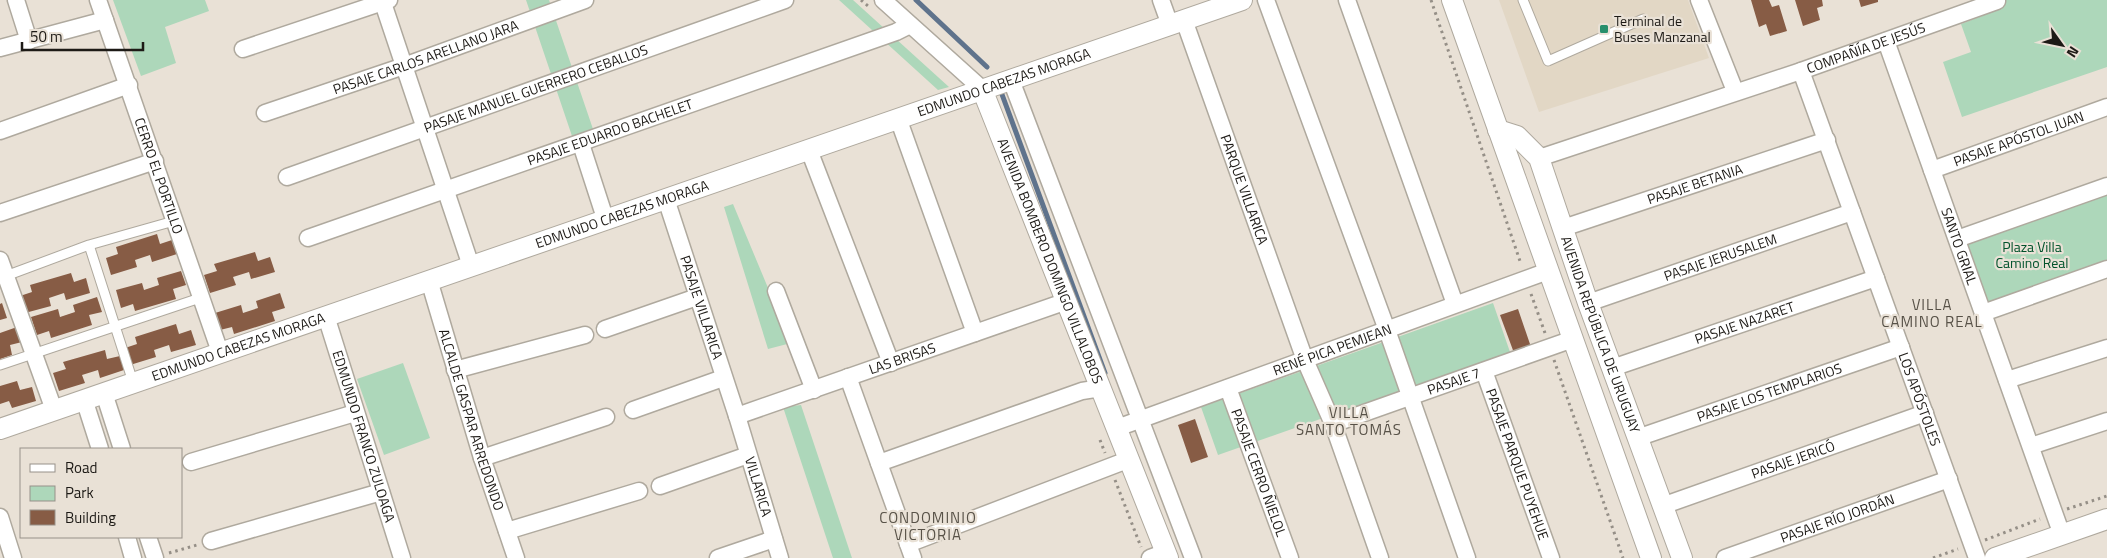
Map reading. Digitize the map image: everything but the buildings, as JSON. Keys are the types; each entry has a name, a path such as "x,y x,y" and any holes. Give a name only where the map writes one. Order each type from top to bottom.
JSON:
{"street":[{"path":"16,0 29,40"},
{"name":"CERRO EL PORTILLO","path":"98,0 220,352"},
{"name":"PASAJE CARLOS ARELLANO JARA","path":"265,113 404,66 585,0"},
{"name":"PASAJE MANUEL GUERRERO CEBALLOS","path":"287,177 785,0"},
{"name":"PARQUE VILLARICA","path":"1162,0 1177,22 1305,360 1333,424 1380,558"},
{"name":"EDMUNDO CABEZAS MORAGA","path":"0,429 605,218 666,199 1242,0"},
{"path":"1266,0 1387,330 1467,558"},
{"path":"1347,0 1455,304"},
{"name":"AVENIDA REPÚBLICA DE URUGUAY","path":"1452,0 1651,558"},
{"path":"1699,0 1735,91"},
{"path":"243,49 385,1 404,66 426,127 470,266"},
{"name":"COMPAÑÍA DE JESÚS","path":"1539,158 1886,42 1997,1"},
{"name":"AVENIDA BOMBERO DOMINGO VILLALOBOS","path":"879,6 910,25 982,89 1130,459 1156,554"},
{"path":"0,48 105,20"},
{"name":"PASAJE EDUARDO BACHELET","path":"308,238 581,144 896,32 910,25"},
{"name":"SANTO GRIAL","path":"1886,42 2062,534"},
{"name":"LOS APÓSTOLES","path":"1801,71 1975,551"},
{"name":"AVENIDA BOMBERO DOMINGO VILLALOBOS","path":"1011,80 1193,558"},
{"path":"0,130 129,86"},
{"name":"PASAJE APÓSTOL JUAN","path":"1932,170 2107,107"},
{"path":"898,118 975,333"},
{"name":"AVENIDA REPÚBLICA DE URUGUAY","path":"1498,130 1518,136 1539,158 1588,303 1682,558"},
{"name":"PASAJE BETANIA","path":"1563,228 1827,140"},
{"path":"581,144 605,218"},
{"path":"808,150 891,363"},
{"path":"0,212 155,161"},
{"path":"1956,239 2107,186"},
{"name":"PASAJE VILLARICA","path":"666,199 723,378 738,416"},
{"name":"PASAJE JERUSALEM","path":"1588,303 1852,212"},
{"path":"1983,313 2107,269"},
{"path":"2,271 54,410"},
{"name":"RENÉ PICA PEMJEAN","path":"1117,428 1548,271"},
{"name":"PASAJE NAZARET","path":"1612,368 1876,278"},
{"name":"ALCALDE GASPAR ARREDONDO","path":"429,280 482,458 516,558"},
{"path":"776,292 814,390"},
{"path":"605,329 697,297"},
{"name":"LAS BRISAS","path":"738,416 1067,301"},
{"name":"EDMUNDO FRANCO ZULOAGA","path":"326,316 402,558"},
{"path":"455,370 585,335"},
{"name":"PASAJE 7","path":"1333,424 1573,339"},
{"name":"PASAJE LOS TEMPLARIOS","path":"1637,438 1901,347"},
{"path":"2007,380 2107,348"},
{"name":"PASAJE PARQUE PUYEHUE","path":"1484,371 1551,558"},
{"path":"848,377 911,551 1130,459"},
{"path":"633,410 723,378"},
{"path":"879,463 1082,391 1101,388"},
{"name":"PASAJE CERRO ÑIELOL","path":"1228,388 1290,558"},
{"path":"104,393 122,448"},
{"path":"84,399 100,448"},
{"path":"191,462 355,413"},
{"name":"PASAJE JERICÓ","path":"1662,506 1925,413"},
{"name":"VILLARICA","path":"738,416 780,558"},
{"path":"482,458 606,417"},
{"path":"2031,446 2107,421"},
{"path":"660,486 748,455"},
{"name":"PASAJE RÍO JORDÁN","path":"1725,558 1949,480"},
{"path":"507,531 639,491"},
{"path":"211,541 381,492"},
{"path":"0,517 13,558"},
{"path":"1995,558 2107,519"},
{"path":"127,538 133,558"},
{"path":"148,538 154,558"},
{"path":"718,558 774,540"}],"lane":[{"path":"1523,0 1548,61 1643,20"},
{"path":"2,271 174,221"},
{"path":"89,245 133,382"},
{"path":"0,365 200,298"}],"path":[{"path":"861,0 879,6"},
{"path":"1098,433 1110,467 1156,554"},
{"path":"1933,558 1975,551 2054,514 2107,496"},
{"path":"154,558 211,541"}],"shaded area":[{"name":"Terminal de Buses Manzanal","path":"1499,0 1688,0 1709,58 1539,112"}],"green space":[{"path":"113,0 205,0 209,11 165,27 176,63 141,76"},
{"path":"526,0 549,0 594,132 573,139"},
{"path":"839,0 853,0 949,87 938,90"},
{"path":"1977,0 2107,0 2107,67 1962,117 1943,62 1971,52 1961,24 1982,16"},
{"name":"Plaza Villa Camino Real","path":"2107,191 2107,267 1986,310 1962,242"},
{"path":"733,204 791,343 768,349 724,207"},
{"path":"1493,303 1510,352 1218,455 1201,407"},
{"path":"403,363 430,438 384,455 357,379"},
{"path":"801,405 852,558 833,558 783,407"}],"waterway":[{"path":"916,0 987,67"},
{"path":"1000,89 1105,373"}],"place":[{"name":"Terminal de Buses Manzanal","path":"1604,29"}],"district":[{"name":"VILLA CAMINO REAL","path":"1932,314"},
{"name":"VILLA SANTO TOMÁS","path":"1349,422"},
{"name":"CONDOMINIO VICTORIA","path":"928,526"}]}
